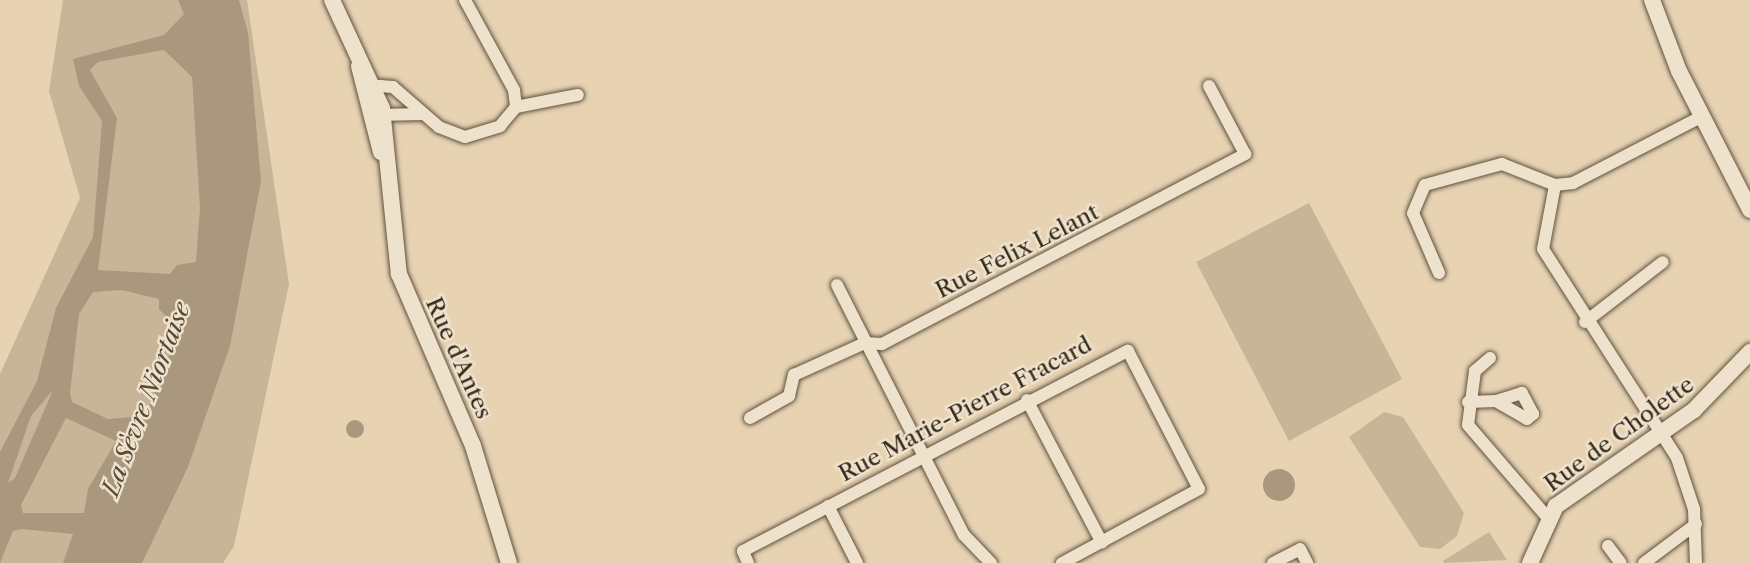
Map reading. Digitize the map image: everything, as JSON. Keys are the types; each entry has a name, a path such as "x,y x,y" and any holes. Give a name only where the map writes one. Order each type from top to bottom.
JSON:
{"street":[{"name":"Rue d'Antes","path":"332,0 376,88 384,117 386,168 399,274 473,446 509,563"},
{"path":"465,0 514,90 516,107"},
{"path":"1652,0 1701,117 1750,210"},
{"name":"Rue d'Antes","path":"354,45 367,107 386,168"},
{"name":"Rue Felix Lelant","path":"750,418 789,396 794,375 865,343 882,344 1245,154 1209,86"},
{"path":"423,114 384,117 367,107 376,88 400,90 423,114 447,132 477,136 500,126 516,107 578,95"},
{"path":"1438,273 1413,214 1425,185 1502,164 1555,186 1582,180 1701,117"},
{"path":"1555,186 1544,249 1585,322 1663,432 1685,476 1696,524 1696,563"},
{"path":"1585,322 1663,262"},
{"path":"837,285 964,535 991,563"},
{"name":"Rue Marie-Pierre Fracard","path":"748,563 743,551 1027,400 1128,351 1192,466 1199,489 1192,496 1062,563"},
{"name":"Rue de Cholette","path":"1530,563 1547,517 1707,399 1750,352"},
{"path":"1490,358 1478,365 1468,401 1468,425 1547,517"},
{"path":"1027,400 1102,544"},
{"path":"1468,401 1496,401"},
{"path":"828,506 857,563"},
{"path":"1644,563 1696,524"},
{"path":"1608,546 1621,563"},
{"path":"1273,563 1300,549 1307,563"}],"shaded area":[{"path":"63,0 247,0 289,284 234,546 223,563 0,563 0,374 80,198 49,91"},
{"path":"178,0 239,0 248,33 261,181 230,346 188,467 142,563 63,563 73,534 22,529 13,531 0,563 0,452 37,381 56,308 93,237 102,121 79,86 73,59 164,35 184,14","holes":["164,50 192,77 200,208 196,262 177,265 170,274 98,270 117,118 90,70 98,62","122,290 159,299 159,309 179,330 145,416 108,419 72,402 70,393 79,314 93,292","53,390 15,478 8,483 31,416","66,418 116,441 88,489 84,513 23,513 21,505"]},
{"path":"1309,203 1402,379 1289,441 1196,262"},
{"path":"1384,412 1403,417 1464,513 1457,536 1440,549 1420,547 1349,437"},
{"path":"355,420 361,423 364,429 361,435 355,438 349,435 346,429 349,423"},
{"path":"1279,469 1290,474 1295,485 1290,496 1279,501 1268,496 1263,485 1268,474"},
{"path":"1489,532 1507,560 1444,563 1443,561"}],"water label":[{"name":"La Sèvre Niortaise","path":"146,399"}]}
